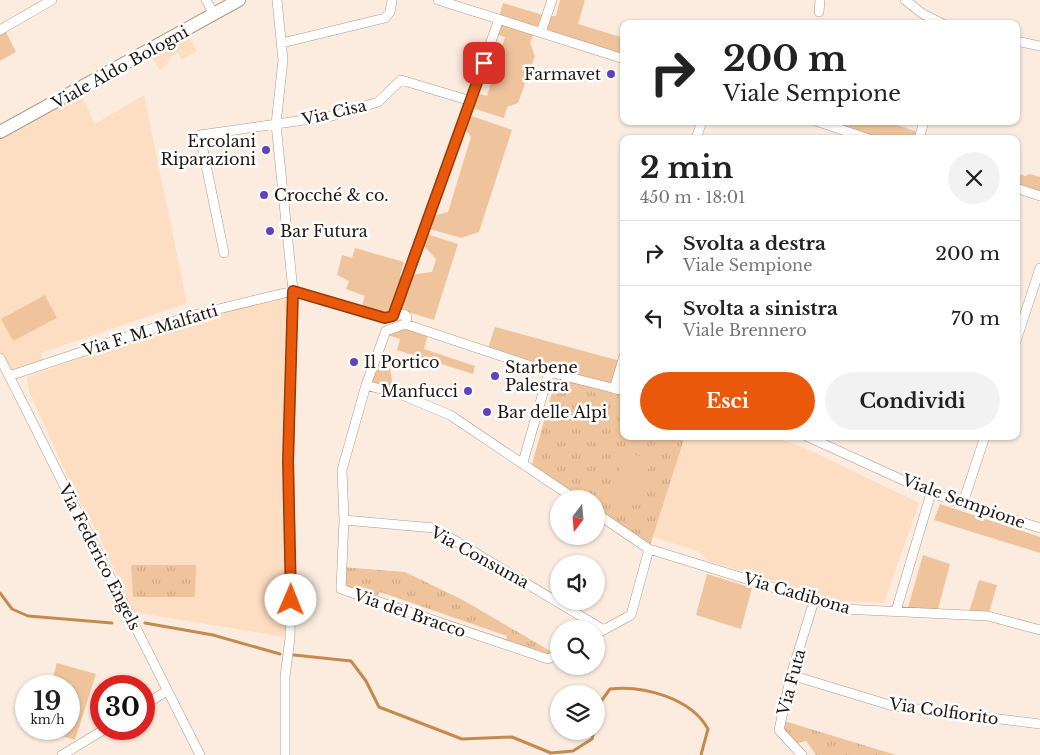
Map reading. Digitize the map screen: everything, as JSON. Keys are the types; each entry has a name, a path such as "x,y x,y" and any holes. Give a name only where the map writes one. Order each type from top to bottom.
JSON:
{"main road":[{"name":"Viale Aldo Bologni","path":"0,132 240,0"}],"street":[{"path":"0,30 52,0"},
{"path":"206,0 214,14"},
{"path":"277,0 283,60 276,124 293,291 288,461 291,580 290,638 285,677 285,755"},
{"path":"282,43 386,18 392,0"},
{"path":"438,0 620,58"},
{"path":"541,32 552,0"},
{"path":"819,12 820,0"},
{"path":"905,0 923,14 935,20"},
{"path":"499,19 471,101 389,317 382,324 386,331 405,324 549,372 620,390"},
{"path":"1020,42 1040,46"},
{"name":"Via Cisa","path":"276,124 332,116 378,102 401,80 471,101"},
{"path":"224,253 200,135 276,124"},
{"path":"827,125 854,135"},
{"path":"1020,189 1040,196"},
{"path":"1020,323 1040,268"},
{"path":"293,291 389,317 400,313 406,315 408,320 405,324"},
{"name":"Via F. M. Malfatti","path":"9,376 190,316 293,291"},
{"name":"Via del Bracco","path":"386,331 366,385 342,470 344,520 341,590 550,658"},
{"name":"Via Federico Engels","path":"0,358 200,755"},
{"path":"614,389 620,369"},
{"path":"523,462 549,372"},
{"path":"366,385 402,395 450,415 562,490"},
{"name":"Viale Sempione","path":"815,440 931,493 1040,528"},
{"path":"963,503 984,440"},
{"path":"896,611 931,493"},
{"name":"Via Cadibona","path":"605,519 649,549 842,610 988,616 1040,630"},
{"name":"Via Consuma","path":"344,520 434,528 581,620"},
{"path":"605,629 631,615 649,549"},
{"name":"Via Futa","path":"802,755 779,730 791,675 814,601"},
{"name":"Via Colfiorito","path":"791,675 893,706 1040,724"},
{"path":"155,698 167,691"},
{"path":"62,755 90,738"}],"shaded area":[{"path":"185,31 197,51 182,60 178,53 166,59 169,64 160,70 148,52"},
{"path":"79,90 95,124 144,95 187,303 41,353 44,364 9,376 0,358 0,132"},
{"path":"293,291 290,638 133,612 102,542 74,491 29,391 27,377 153,333"},
{"path":"684,440 783,440 803,447 919,503 884,603 841,601 708,561 700,552 653,537"}],"green space":[{"path":"560,0 585,0 578,24 620,37 620,58 535,30 530,43 535,56 518,103 507,107 504,118 469,107 473,92 487,96 505,37 494,34 503,3 546,16 556,16"},
{"path":"4,28 16,52 0,61 0,30"},
{"path":"466,114 512,130 479,232 461,238 426,228 430,217 448,212 471,137 463,126"},
{"path":"828,125 897,125 927,135 857,135"},
{"path":"1020,174 1025,176 1030,174 1040,177 1040,196 1020,189"},
{"path":"424,233 458,244 434,320 398,309 393,316 360,311 365,296 346,289 349,281 337,275 342,255 352,258 355,248 404,262 400,276 408,279 410,275 432,272 436,259 421,243"},
{"path":"45,295 57,318 13,341 1,319"},
{"path":"405,324 429,331 424,349 475,366 473,374 397,350 400,339 384,334"},
{"path":"495,327 620,361 620,390 487,351"},
{"path":"373,363 390,368 392,381 389,391 366,385"},
{"path":"557,374 620,390 620,440 684,440 649,549 605,519 605,490 562,490 531,468"},
{"path":"624,452 651,459 636,506 611,499"},
{"path":"940,504 1040,537 1040,553 934,520"},
{"path":"923,555 950,564 937,613 907,611"},
{"path":"131,565 196,565 195,597 133,597"},
{"path":"342,567 405,572 463,600 550,651 550,658 505,645 507,636 380,592 374,601 341,589"},
{"path":"707,574 752,588 741,629 696,615"},
{"path":"979,580 997,585 988,616 968,615"},
{"path":"57,663 96,674 90,675 90,693 80,724 80,675 53,675"},
{"path":"781,720 896,755 816,755 806,741 793,744 779,730"}],"waterway":[{"path":"0,593 12,609 28,616 112,623"},
{"path":"145,623 213,635 280,654"},
{"path":"294,655 351,661 366,681 379,707 462,739 512,737 551,753 573,751 590,740"},
{"path":"605,696 610,689 637,689 665,696 690,709 708,729 701,755"}],"place":[{"name":"Farmavet","path":"611,74"},
{"name":"Ercolani Riparazioni","path":"266,150"},
{"name":"Crocché & co.","path":"264,195"},
{"name":"Bar Futura","path":"270,231"},
{"name":"Il Portico","path":"354,362"},
{"name":"Starbene Palestra","path":"495,376"},
{"name":"Manfucci","path":"468,391"},
{"name":"Bar delle Alpi","path":"487,412"}],"route":[{"path":"291,600 288,461 292,403 293,291 385,318 393,316 398,309 484,63"}]}
